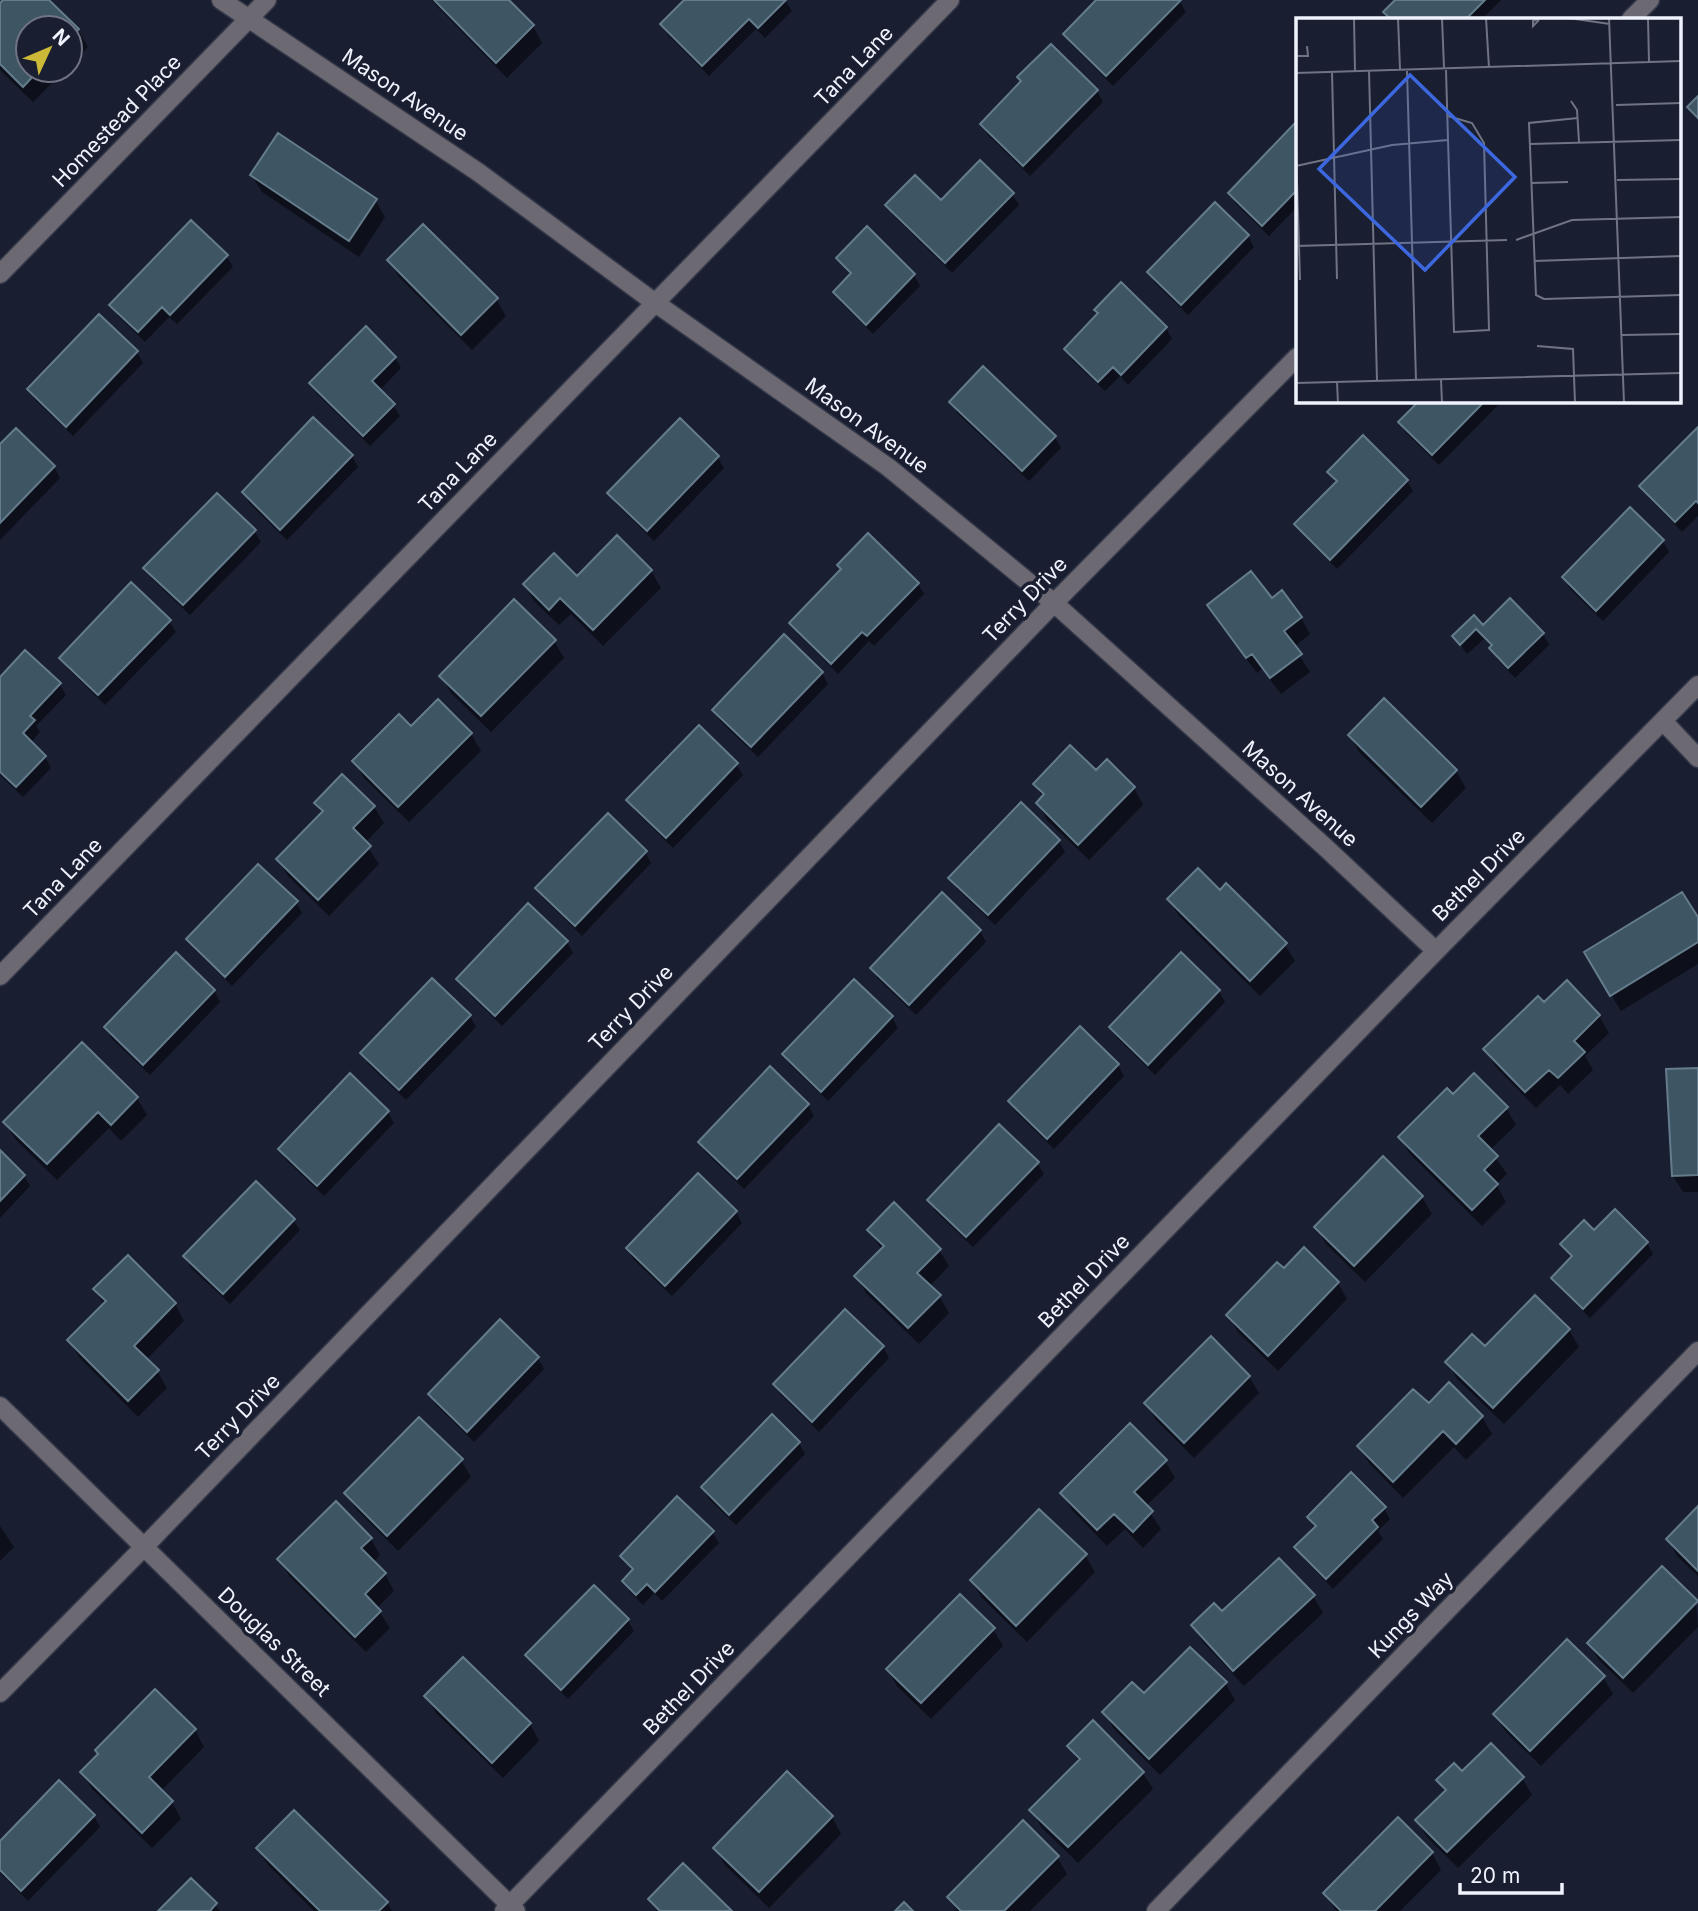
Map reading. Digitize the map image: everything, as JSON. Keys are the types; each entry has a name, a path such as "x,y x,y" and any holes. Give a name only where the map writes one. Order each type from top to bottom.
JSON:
{"street":[{"name":"Mason Avenue","path":"221,0 478,172 654,302 888,467 1054,603 1325,847 1436,951"},
{"name":"Homestead Place","path":"0,274 267,0"},
{"name":"Tana Lane","path":"0,976 950,0"},
{"path":"1632,18 1650,0"},
{"name":"Terry Drive","path":"0,1693 1054,603 1296,358"},
{"name":"Bethel Drive","path":"510,1909 1436,951 1698,685"},
{"path":"1663,721 1698,758"},
{"name":"Kungs Way","path":"1156,1911 1698,1351"},
{"name":"Douglas Street","path":"0,1406 510,1909"}],"building":[{"path":"3,0 49,0 63,14 14,14 14,78 0,64 0,3"},
{"path":"434,0 509,0 534,25 496,63"},
{"path":"684,0 786,0 758,28 749,19 702,66 660,24"},
{"path":"1096,0 1181,0 1106,76 1063,34"},
{"path":"1395,0 1485,0 1467,18 1390,18 1383,12"},
{"path":"1051,44 1098,90 1023,166 980,124 1021,81 1017,77"},
{"path":"1698,96 1698,118 1687,107"},
{"path":"1296,122 1296,191 1262,226 1228,193"},
{"path":"278,133 377,199 349,241 250,175"},
{"path":"980,160 1014,193 945,263 885,205 915,175 941,200"},
{"path":"1215,202 1249,235 1181,305 1147,272"},
{"path":"191,220 228,255 170,315 162,307 138,332 109,305"},
{"path":"423,224 498,298 461,335 387,260"},
{"path":"867,226 915,274 866,325 833,292 851,273 836,258"},
{"path":"1121,282 1167,327 1121,375 1113,367 1098,382 1064,349 1098,313 1094,310"},
{"path":"99,314 138,351 66,427 27,389"},
{"path":"366,326 396,357 372,381 395,404 363,436 309,383"},
{"path":"983,366 1056,436 1022,471 949,402"},
{"path":"1418,402 1484,402 1432,455 1398,422"},
{"path":"313,417 353,455 280,530 242,492"},
{"path":"680,418 719,456 647,531 607,493"},
{"path":"1698,427 1698,503 1696,501 1675,522 1639,486"},
{"path":"16,428 55,466 0,523 0,444"},
{"path":"1363,435 1408,480 1330,560 1294,524 1337,481 1327,472"},
{"path":"217,493 256,530 183,605 143,568"},
{"path":"1630,507 1664,540 1596,611 1562,577"},
{"path":"868,533 919,583 867,636 862,632 831,664 789,623 841,569 837,565"},
{"path":"617,535 652,570 593,630 560,598 549,610 523,584 554,553 577,576"},
{"path":"1251,571 1272,598 1282,590 1302,617 1284,631 1302,654 1270,678 1252,654 1246,658 1207,605"},
{"path":"131,582 171,620 98,695 59,658"},
{"path":"1510,598 1544,633 1508,668 1489,648 1492,645 1476,629 1460,645 1452,636 1474,615 1483,625"},
{"path":"514,599 556,640 481,716 439,676"},
{"path":"784,634 823,672 751,747 712,710"},
{"path":"25,650 61,683 30,716 35,720 23,733 46,756 16,787 0,772 0,677"},
{"path":"1384,698 1457,770 1421,807 1348,735"},
{"path":"438,699 472,733 398,807 352,761 399,714 411,726"},
{"path":"699,725 738,763 666,838 626,800"},
{"path":"1070,745 1096,770 1107,759 1135,787 1078,845 1036,803 1044,794 1033,784"},
{"path":"342,774 375,806 353,828 371,846 318,900 276,859 323,811 314,803"},
{"path":"1021,802 1060,840 988,915 948,878"},
{"path":"608,813 647,851 575,926 535,888"},
{"path":"258,864 298,901 225,977 186,939"},
{"path":"1198,868 1220,890 1226,883 1287,943 1250,981 1167,899"},
{"path":"942,892 981,930 909,1005 870,968"},
{"path":"1682,892 1698,917 1698,942 1610,996 1584,952"},
{"path":"528,903 568,941 495,1016 456,979"},
{"path":"176,952 215,990 143,1065 104,1027"},
{"path":"1181,952 1220,990 1148,1065 1109,1027"},
{"path":"432,978 471,1015 399,1090 360,1053"},
{"path":"854,979 893,1016 821,1092 782,1054"},
{"path":"1567,980 1600,1015 1574,1041 1585,1052 1558,1078 1549,1070 1525,1092 1483,1049 1538,996 1544,1002"},
{"path":"1080,1026 1119,1064 1047,1139 1008,1101"},
{"path":"82,1042 138,1097 111,1125 98,1112 47,1164 3,1122"},
{"path":"770,1066 809,1104 737,1179 698,1142"},
{"path":"1698,1068 1698,1175 1672,1176 1666,1069"},
{"path":"350,1073 389,1111 317,1186 278,1149"},
{"path":"1474,1073 1508,1107 1478,1136 1498,1156 1484,1170 1498,1184 1472,1210 1398,1137 1447,1088 1453,1094"},
{"path":"999,1124 1039,1162 966,1237 927,1200"},
{"path":"0,1150 25,1175 0,1201"},
{"path":"1383,1156 1423,1196 1354,1266 1314,1227"},
{"path":"698,1173 737,1211 665,1286 626,1248"},
{"path":"256,1181 295,1219 223,1294 183,1256"},
{"path":"894,1202 941,1249 917,1273 941,1295 908,1328 854,1276 884,1246 867,1230"},
{"path":"1615,1209 1648,1242 1583,1309 1551,1278 1572,1256 1560,1244 1584,1220 1594,1230"},
{"path":"1304,1247 1339,1282 1268,1356 1226,1315 1277,1262 1284,1268"},
{"path":"128,1255 176,1303 134,1346 159,1370 128,1401 67,1340 106,1301 93,1289"},
{"path":"1535,1295 1570,1329 1493,1408 1445,1362 1472,1334 1485,1346"},
{"path":"845,1309 884,1346 812,1422 773,1384"},
{"path":"500,1319 539,1357 467,1432 428,1394"},
{"path":"1211,1336 1250,1376 1184,1443 1144,1403"},
{"path":"1449,1382 1483,1416 1456,1444 1443,1431 1393,1482 1357,1446 1413,1389 1429,1403"},
{"path":"772,1414 800,1442 729,1515 701,1487"},
{"path":"419,1417 463,1459 387,1536 344,1493"},
{"path":"1130,1423 1167,1460 1134,1492 1153,1511 1133,1532 1114,1514 1097,1530 1060,1493"},
{"path":"1351,1472 1386,1507 1372,1520 1378,1527 1326,1579 1294,1547 1316,1526 1307,1517"},
{"path":"677,1496 714,1531 655,1592 647,1584 636,1595 622,1581 633,1569 620,1556"},
{"path":"336,1501 372,1538 361,1548 386,1573 365,1594 381,1611 355,1637 277,1559"},
{"path":"1698,1506 1698,1571 1666,1539"},
{"path":"1039,1509 1087,1554 1016,1626 970,1580"},
{"path":"1279,1558 1315,1595 1233,1671 1191,1625 1214,1603 1222,1611"},
{"path":"1662,1566 1698,1601 1623,1678 1587,1643"},
{"path":"594,1585 629,1619 561,1690 525,1655"},
{"path":"960,1594 995,1628 921,1703 886,1669"},
{"path":"1567,1639 1605,1676 1530,1751 1493,1714"},
{"path":"1190,1647 1227,1682 1149,1759 1102,1712 1132,1682 1144,1693"},
{"path":"463,1657 531,1723 492,1763 424,1696"},
{"path":"155,1689 196,1729 149,1777 173,1801 142,1833 80,1772 98,1754 95,1750"},
{"path":"1093,1720 1144,1772 1068,1847 1029,1810 1080,1759 1067,1746"},
{"path":"1491,1743 1524,1777 1447,1852 1415,1820 1446,1790 1436,1780 1454,1763 1462,1771"},
{"path":"787,1771 833,1816 759,1892 713,1848"},
{"path":"59,1780 95,1815 21,1891 0,1870 0,1841"},
{"path":"294,1810 388,1902 379,1911 320,1911 256,1848"},
{"path":"1398,1817 1433,1852 1375,1911 1341,1911 1323,1893"},
{"path":"1023,1820 1059,1856 1004,1911 961,1911 947,1897"},
{"path":"683,1863 732,1911 660,1911 648,1899"},
{"path":"191,1878 217,1903 210,1911 158,1911"},
{"path":"904,1902 913,1911 895,1911"}]}
